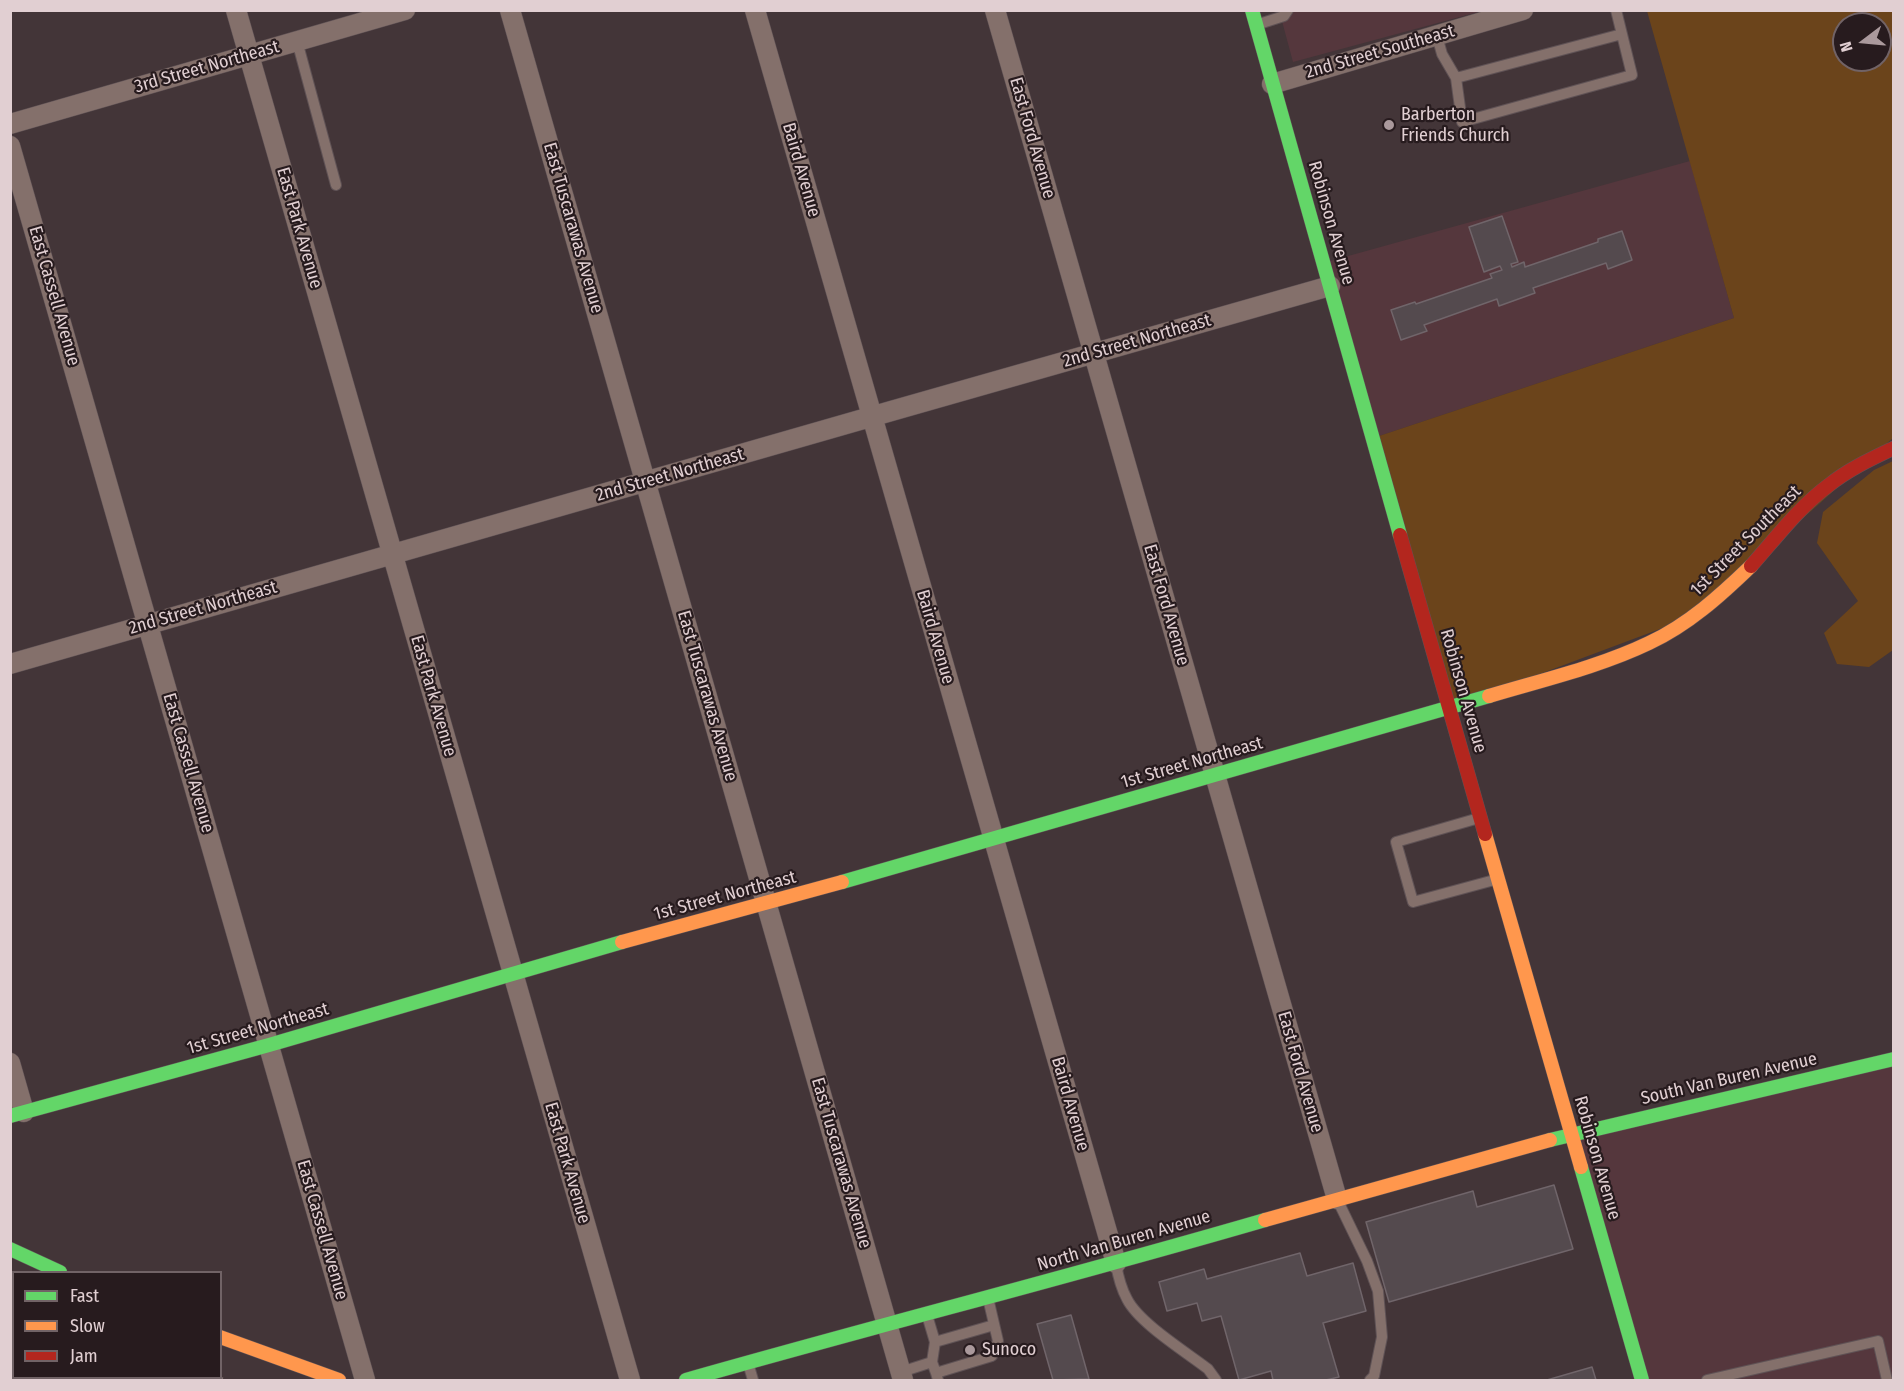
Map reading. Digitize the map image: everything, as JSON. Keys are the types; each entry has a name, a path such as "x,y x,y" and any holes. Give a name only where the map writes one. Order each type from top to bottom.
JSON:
{"street":[{"name":"East Park Avenue","path":"236,10 630,1380"},
{"name":"3rd Street Northeast","path":"10,124 405,10"},
{"name":"East Tuscarawas Avenue","path":"510,10 902,1376"},
{"name":"Baird Avenue","path":"755,10 1116,1263"},
{"name":"East Ford Avenue","path":"995,10 1336,1199"},
{"name":"Robinson Avenue","path":"1252,10 1480,818 1642,1380"},
{"name":"2nd Street Southeast","path":"1272,84 1523,10"},
{"name":"East Cassell Avenue","path":"10,146 365,1380"},
{"name":"2nd Street Northeast","path":"10,664 392,552 646,482 1330,286"},
{"name":"1st Street Southeast","path":"1449,708 1623,655 1652,642 1718,598 1752,565 1804,506 1828,485 1854,467 1893,448"},
{"name":"1st Street Northeast","path":"17,1114 767,904 1449,708"},
{"name":"South Van Buren Avenue","path":"1572,1134 1893,1059"},
{"path":"10,1063 17,1114"},
{"name":"North Van Buren Avenue","path":"686,1380 847,1334 927,1315 1116,1263 1572,1134"},
{"path":"10,1249 58,1271"},
{"path":"222,1338 339,1380"}],"lane":[{"path":"1256,26 1284,16 1288,10"},
{"path":"1437,36 1442,54 1456,78 1462,122 1632,75 1617,10"},
{"path":"1456,78 1622,34"},
{"path":"297,41 336,185"},
{"path":"1480,818 1396,842 1413,902 1498,879"},
{"path":"1336,1199 1367,1261 1378,1291 1382,1337 1374,1376 1370,1380"},
{"path":"1116,1263 1119,1279 1128,1301 1141,1317 1208,1370 1216,1380"},
{"path":"902,1376 935,1372 952,1375 992,1356 998,1341 988,1298"},
{"path":"927,1315 934,1342 935,1372"},
{"path":"934,1342 994,1325"},
{"path":"1707,1380 1878,1341 1887,1380"},
{"path":"747,1363 753,1380"}],"shaded area":[{"path":"1279,10 1482,11 1293,62"},
{"path":"1647,11 1893,11 1893,438 1692,617 1449,708 1373,438 1734,318"},
{"path":"1690,161 1734,318 1373,438 1323,263"},
{"path":"1893,461 1893,650 1869,667 1837,664 1824,633 1858,601 1817,543 1823,512 1874,470"},
{"path":"1893,1060 1893,1380 1642,1380 1572,1134"}],"building":[{"path":"1502,216 1518,262 1511,264 1512,267 1524,262 1525,267 1598,242 1598,239 1622,231 1632,260 1608,269 1606,263 1533,288 1535,293 1499,306 1497,299 1424,325 1427,331 1401,340 1391,310 1415,302 1416,304 1492,278 1490,274 1502,270 1500,266 1484,272 1469,227"},
{"path":"1554,1185 1573,1249 1389,1302 1366,1222 1473,1191 1477,1207"},
{"path":"1300,1253 1307,1276 1353,1263 1366,1311 1323,1323 1339,1377 1326,1380 1273,1380 1271,1371 1239,1380 1221,1316 1202,1321 1197,1303 1167,1311 1159,1282 1204,1269 1207,1279"},
{"path":"1071,1315 1089,1379 1053,1380 1037,1324"},
{"path":"1592,1367 1596,1380 1547,1380"}],"railway":[{"path":"220,1379 224,1380"}],"traffic: fast":[{"path":"1252,10 1400,535"},
{"path":"842,882 1489,696"},
{"path":"10,1116 269,1045 622,942"},
{"path":"1550,1140 1894,1059"},
{"path":"1581,1167 1642,1380"},
{"path":"686,1380 1265,1220"},
{"path":"10,1249 58,1271"}],"traffic: slow":[{"path":"1489,696 1590,666 1649,643 1691,618 1751,566"},
{"path":"1485,834 1581,1167"},
{"path":"622,942 842,882"},
{"path":"1265,1220 1550,1140"},
{"path":"222,1338 339,1380"}],"traffic: jam":[{"path":"1751,566 1788,523 1818,494 1852,469 1894,448"},
{"path":"1400,535 1485,834"}],"place":[{"name":"Barberton Friends Church","path":"1389,125"},
{"name":"Sunoco","path":"970,1350"}]}
